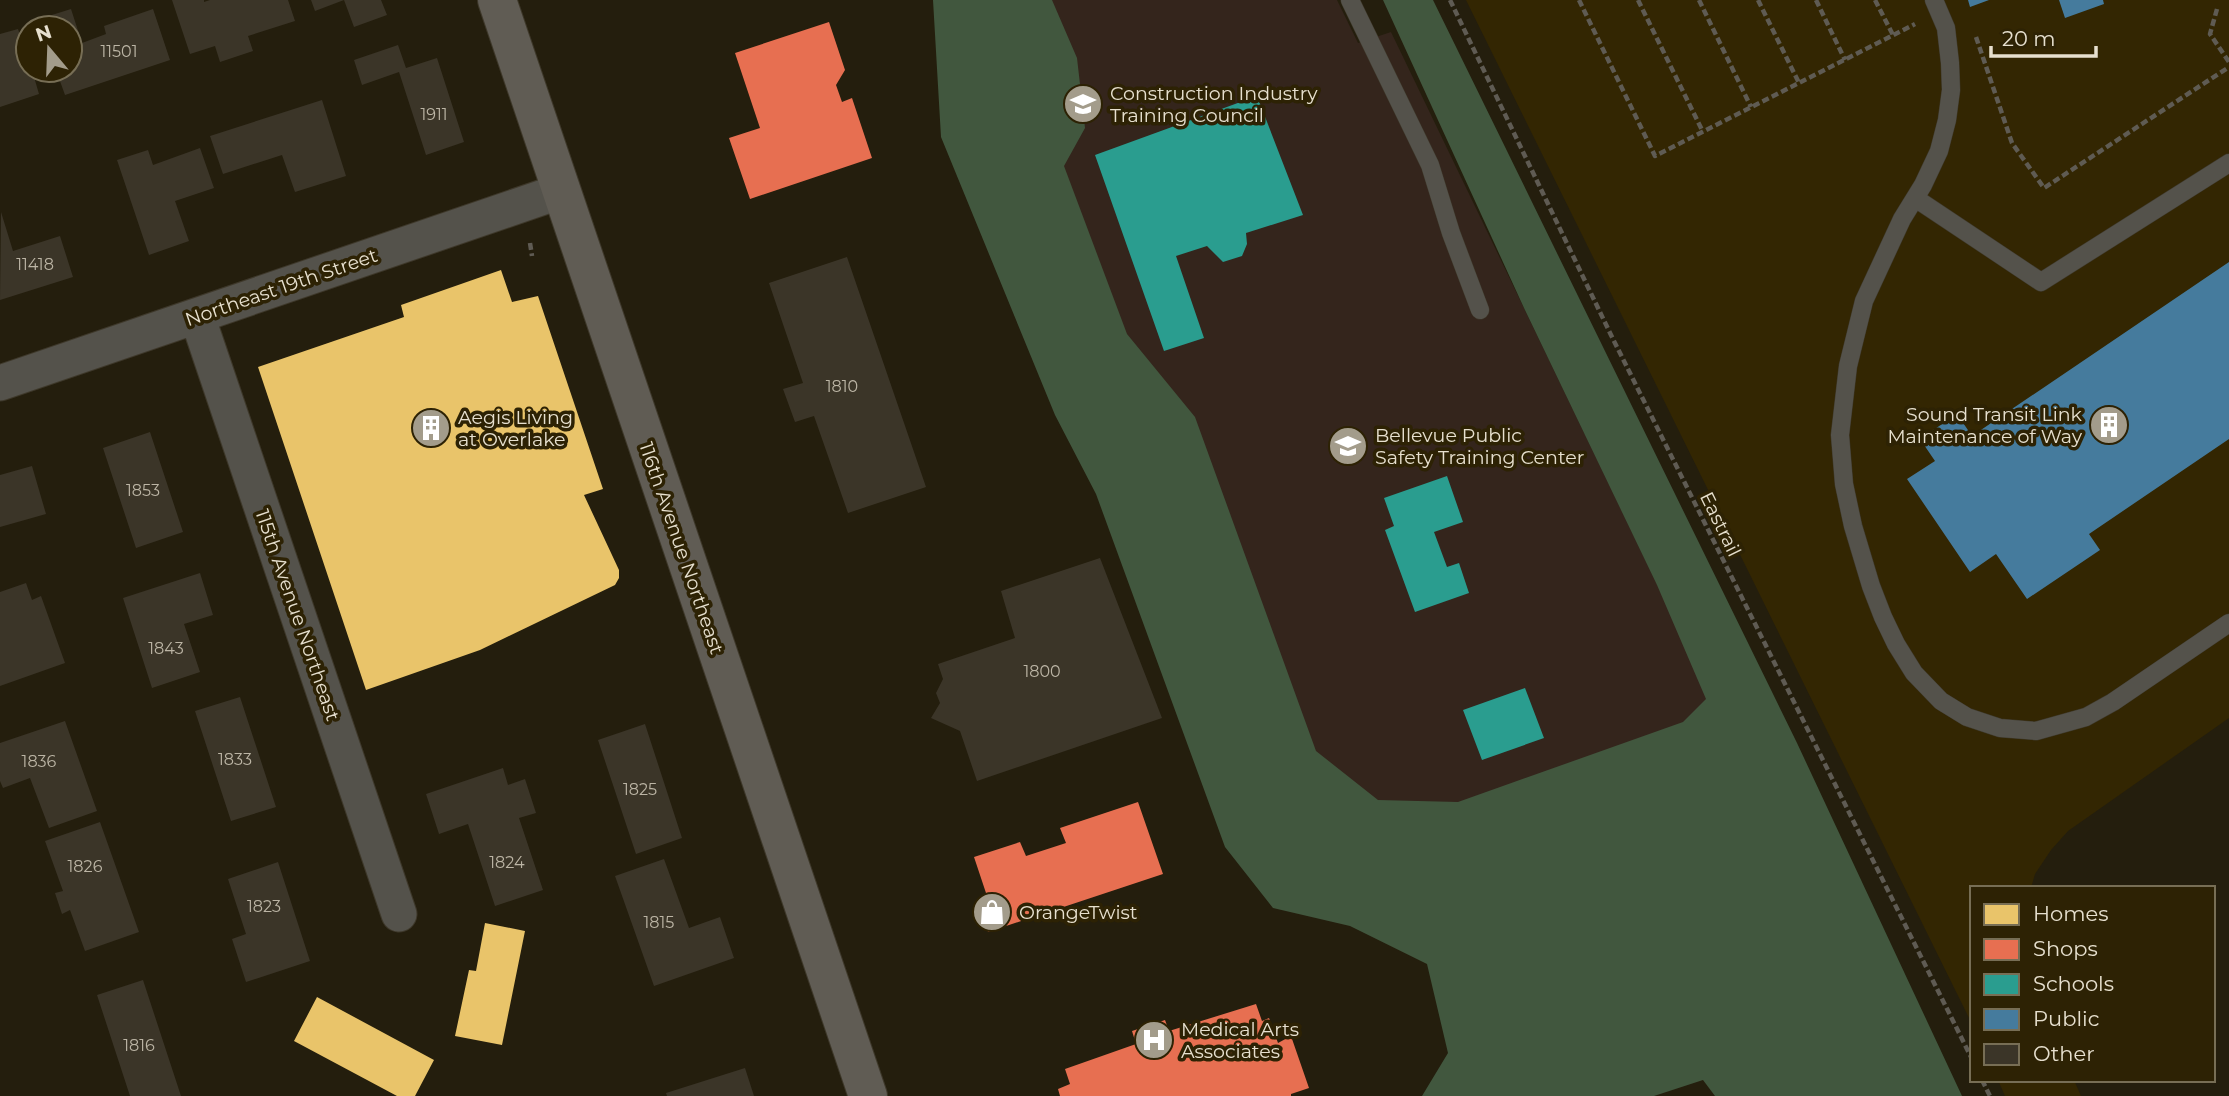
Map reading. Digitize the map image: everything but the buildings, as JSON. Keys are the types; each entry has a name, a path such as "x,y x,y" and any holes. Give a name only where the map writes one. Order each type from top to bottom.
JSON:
{"main road":[{"name":"116th Avenue Northeast","path":"497,0 868,1096"}],"street":[{"name":"Northeast 19th Street","path":"0,383 561,191"},
{"name":"115th Avenue Northeast","path":"197,316 399,914"}],"lane":[{"path":"1350,0 1430,166 1451,233 1480,310"},
{"path":"1936,6 1945,28 1951,90 1939,151 1902,219 1864,302 1848,366 1840,435 1844,484 1853,526 1871,586 1896,644 1914,673 1941,701 1967,717 2000,728 2036,731 2086,717 2113,702 2229,623"},
{"path":"1915,198 2040,282 2229,163"}],"path":[{"name":"Eastrail","path":"1450,0 1611,335 1970,1055"},
{"path":"1579,0 1655,156 1893,35 1936,6"},
{"path":"1638,0 1703,132"},
{"path":"1699,0 1752,107"},
{"path":"1758,0 1799,83"},
{"path":"1816,0 1845,60"},
{"path":"1875,0 1893,35"},
{"path":"1972,26 2012,143 2044,188 2229,64 2210,34 2217,9"},
{"path":"530,243 532,256"}],"shaded area":[{"name":"Bellevue Public Safety Training Center","path":"947,0 1337,0 1358,43 1391,32 1722,719 1261,882"},
{"path":"1466,0 2229,0 2229,718 2068,831 2035,874 2032,886 1970,886 1970,1020"},
{"path":"1999,1082 2075,1082 2081,1096 2005,1096"}],"green space":[{"path":"933,0 1052,0 1077,58 1085,128 1064,166 1127,334 1195,417 1316,751 1378,800 1458,802 1683,722 1706,699 1657,585 1524,308 1383,0 1433,0 1797,743 1962,1096 1715,1096 1703,1080 1654,1096 1422,1096 1448,1053 1427,964 1350,926 1273,908 1225,847 1096,494 1055,415 941,137"}],"place":[{"name":"Construction Industry Training Council","path":"1083,104"},
{"name":"Sound Transit Link Maintenance of Way","path":"2109,425"},
{"name":"Aegis Living at Overlake","path":"431,428"},
{"name":"Bellevue Public Safety Training Center","path":"1348,446"},
{"name":"OrangeTwist","path":"992,912"},
{"name":"Medical Arts Associates","path":"1154,1040"}]}
